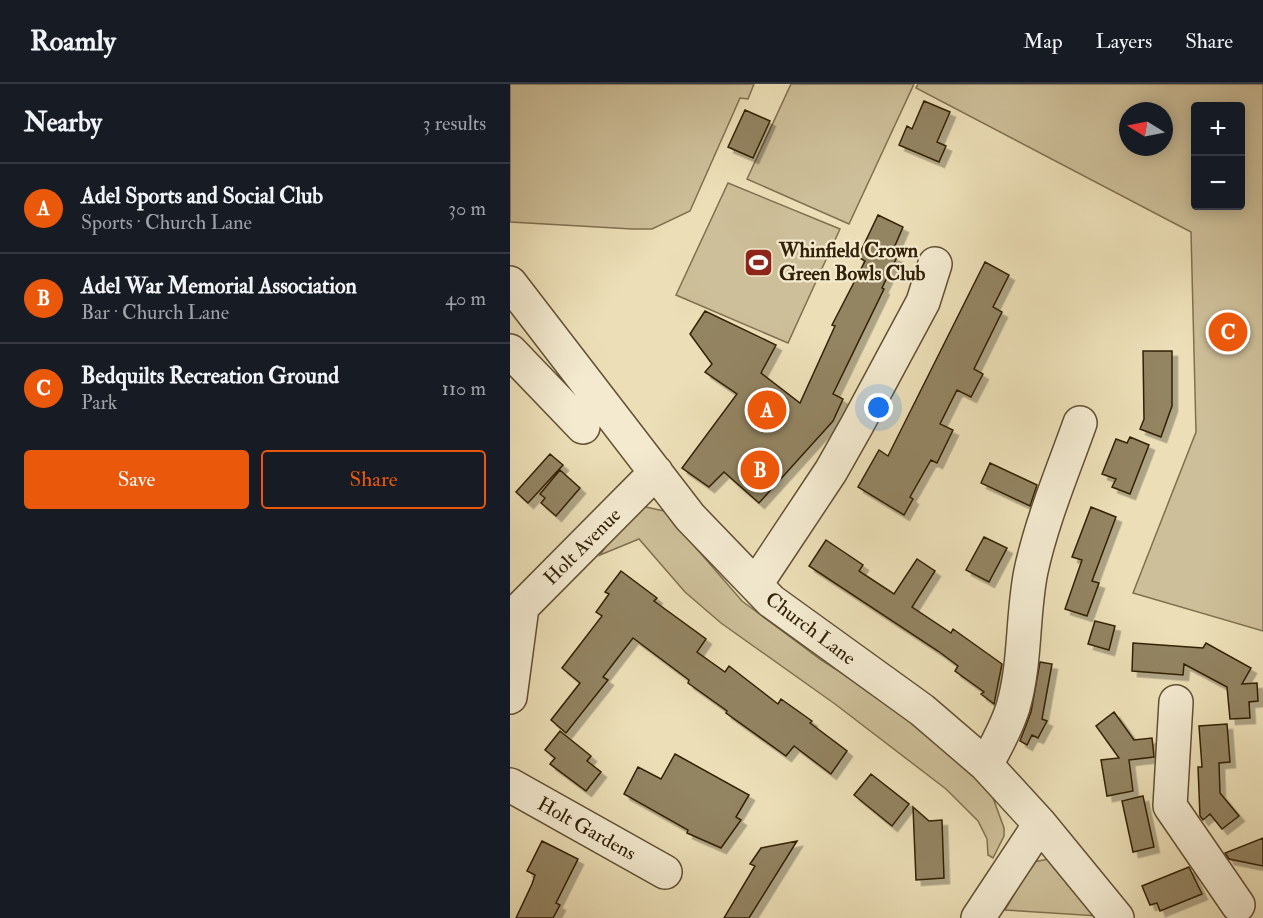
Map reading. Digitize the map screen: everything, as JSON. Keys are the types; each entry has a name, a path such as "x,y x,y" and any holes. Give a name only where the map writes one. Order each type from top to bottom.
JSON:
{"street":[{"path":"756,584 831,471 857,425 923,302 935,264"},
{"name":"Church Lane","path":"510,283 690,517 771,601 922,710 986,765 1040,824 1117,918"},
{"path":"510,351 583,427"},
{"path":"986,765 1007,725 1013,704 1018,681 1031,572 1040,538 1080,423"},
{"name":"Holt Avenue","path":"510,697 516,603 656,472"},
{"path":"1176,702 1170,806 1241,905"},
{"name":"Holt Gardens","path":"510,785 664,872"},
{"path":"978,918 1040,824"}],"shaded area":[{"path":"510,84 754,84 748,99 740,98 690,211 652,229 632,229 510,222"},
{"path":"791,84 914,84 849,224 747,179"},
{"path":"918,84 1263,84 1263,631 1133,593 1196,432 1191,232 916,88"},
{"name":"Whinfield Crown Green Bowls Club","path":"728,183 840,229 788,343 676,295"},
{"path":"646,507 664,511 672,518 742,601 821,660 883,699 989,787 1004,828 1004,836 993,858 988,855 987,839 978,821 946,789 835,704 721,623 685,592 639,539 600,555 626,520"},
{"path":"1049,859 1098,916 1005,910 1033,862"}],"building":[{"path":"924,101 950,112 937,142 946,146 939,162 899,145 907,126 912,129"},
{"path":"745,110 770,121 753,158 728,147"},
{"path":"878,215 903,227 891,255 897,257 833,394 843,399 833,421 759,503 724,472 709,487 682,468 737,394 705,372 712,364 690,334 705,311 776,345 761,373 800,403 835,326 832,325 865,261 858,257"},
{"path":"985,262 1009,275 993,307 1002,312 974,369 983,374 971,397 957,390 940,424 953,430 937,463 931,460 910,497 913,499 904,515 858,487 879,450 888,456"},
{"path":"1143,351 1172,351 1172,406 1161,437 1140,429 1144,419"},
{"path":"1130,437 1149,445 1130,494 1112,487 1116,479 1102,474 1116,439 1127,443"},
{"path":"550,454 563,465 528,503 516,492"},
{"path":"990,463 1037,485 1030,506 981,483"},
{"path":"560,470 580,488 556,516 541,503 545,498 540,494"},
{"path":"1091,507 1116,517 1092,581 1099,583 1087,616 1065,609 1082,560 1072,557"},
{"path":"984,537 1007,548 989,582 966,570"},
{"path":"826,540 863,565 859,571 894,594 917,559 935,571 912,607 951,633 953,629 1002,664 994,704 981,694 984,692 955,671 958,666 938,651 809,566"},
{"path":"621,571 657,598 654,601 706,639 697,652 725,672 729,666 778,704 781,699 812,721 810,723 847,751 831,774 794,746 786,756 726,713 727,711 688,683 689,680 633,638 603,677 608,680 566,733 551,720 580,683 562,668 602,616 596,612 609,594 605,592"},
{"path":"1095,621 1115,626 1109,650 1088,644"},
{"path":"1133,643 1203,648 1206,643 1251,668 1242,684 1257,683 1258,701 1249,702 1250,718 1230,719 1227,687 1184,664 1183,675 1132,671"},
{"path":"1040,662 1052,664 1042,719 1047,721 1038,738 1032,735 1027,745 1020,741 1031,712"},
{"path":"1114,712 1134,740 1152,738 1154,757 1129,760 1133,791 1107,796 1101,760 1119,758 1096,726"},
{"path":"1227,724 1230,762 1219,763 1220,793 1239,816 1222,829 1210,814 1203,820 1200,816 1198,767 1202,767 1199,726"},
{"path":"560,731 591,756 587,761 601,772 586,791 550,764 555,758 545,750"},
{"path":"675,754 749,795 736,817 741,820 721,848 687,833 688,830 624,794 638,767 661,779"},
{"path":"871,774 909,804 892,826 854,795"},
{"path":"1143,796 1154,847 1133,852 1122,801"},
{"path":"913,807 929,821 942,820 944,878 916,880"},
{"path":"1263,838 1263,866 1229,859 1225,853"},
{"path":"542,841 578,859 556,903 560,905 553,918 516,918 535,875 527,871"},
{"path":"797,841 749,918 724,918 755,866 750,864 761,848"},
{"path":"1189,867 1202,894 1160,911 1157,903 1150,905 1142,886"}],"place":[{"name":"Whinfield Crown Green Bowls Club","path":"758,262"},
{"name":"Bedquilts Recreation Ground","path":"1228,332"},
{"name":"Adel Sports and Social Club","path":"767,410"},
{"name":"Adel War Memorial Association","path":"760,470"}]}
